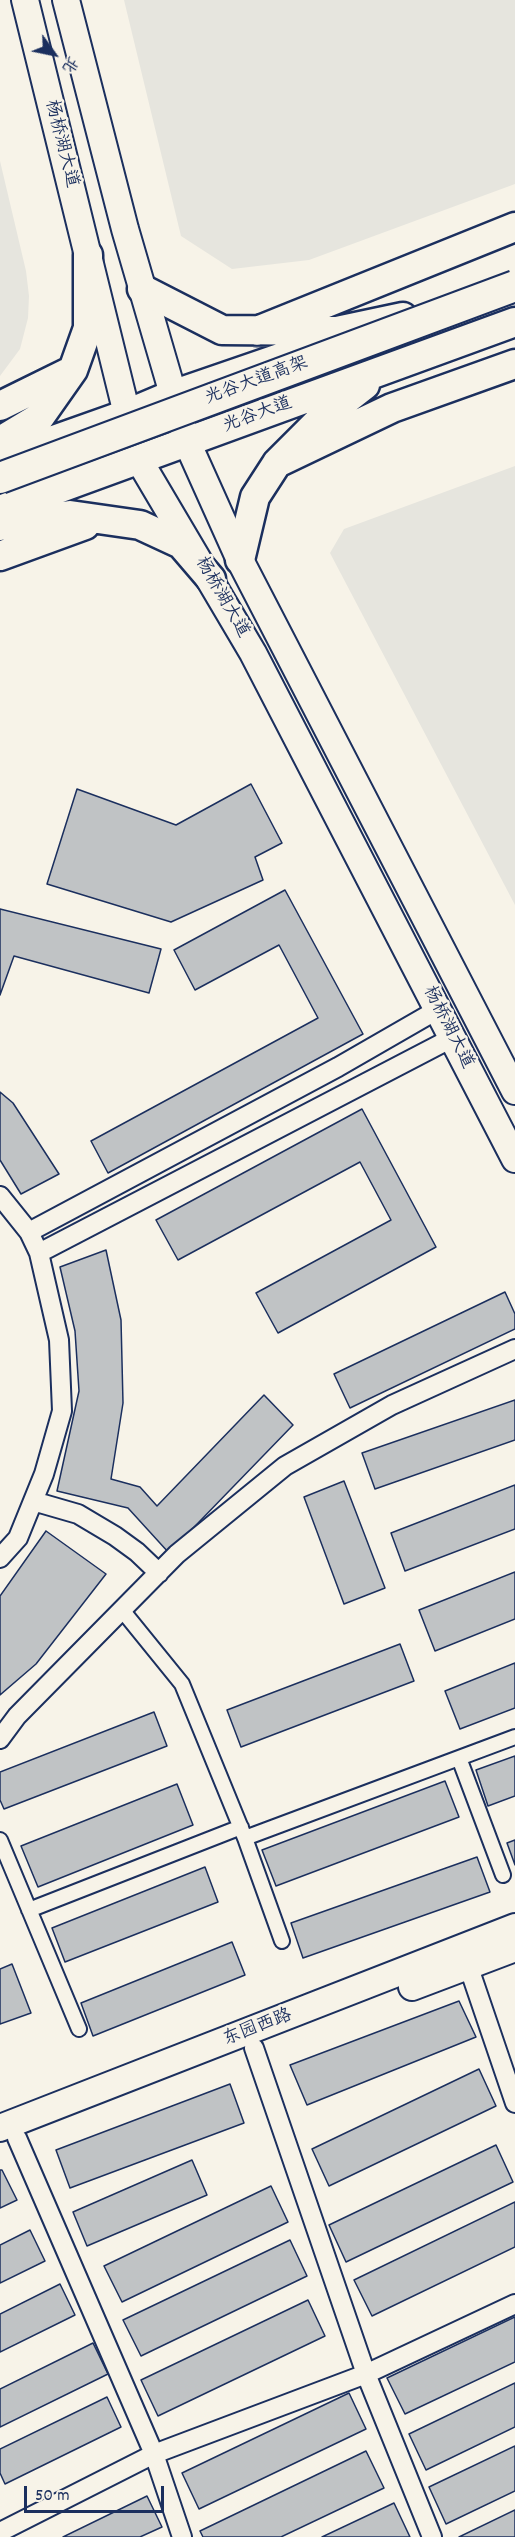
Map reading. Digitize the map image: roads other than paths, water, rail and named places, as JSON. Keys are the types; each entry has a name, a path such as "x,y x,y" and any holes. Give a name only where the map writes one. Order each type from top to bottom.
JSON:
{"highway":[{"name":"光谷大道高架","path":"0,478 515,286"},
{"name":"光谷大道高架","path":"0,494 515,303"}],"main road":[{"name":"杨桥湖大道","path":"25,0 139,460 211,579 258,664 515,1159"},
{"name":"杨桥湖大道","path":"66,0 142,289 187,442 240,560 515,1090"},
{"path":"257,331 515,227"},
{"path":"0,441 40,417 73,370 88,328 88,255"},
{"path":"0,459 127,414 172,394 402,317 515,274"},
{"path":"142,289 222,330 338,331 402,317"},
{"name":"光谷大道","path":"0,510 515,322"},
{"path":"277,463 392,408 515,364"},
{"path":"240,560 255,497 277,463 320,420 388,368"},
{"path":"0,406 73,370"},
{"path":"0,526 70,515 140,525 182,544 211,579"},
{"path":"0,556 100,519"},
{"name":"东园西路","path":"6,2137 515,1927"},
{"name":"东园西路","path":"6,2137 254,2048 515,1948"}],"street":[{"path":"29,1232 338,1067 437,1010"},
{"path":"39,1253 452,1038"},
{"path":"0,1196 29,1232 39,1253 59,1340 62,1411 44,1474 18,1538 0,1558"},
{"path":"0,1739 17,1716 177,1554 285,1466 392,1405 515,1350"},
{"path":"33,1501 78,1514 123,1541 159,1573"},
{"path":"122,1610 182,1684 243,1833 282,1941"},
{"path":"29,1910 515,1737"},
{"path":"459,1758 503,1875"},
{"path":"0,1839 79,2029"},
{"path":"468,1965 515,2103"},
{"path":"254,2048 366,2374 432,2537"},
{"path":"6,2137 154,2454 182,2537"},
{"path":"0,2532 154,2454 366,2374 515,2304"}]}
